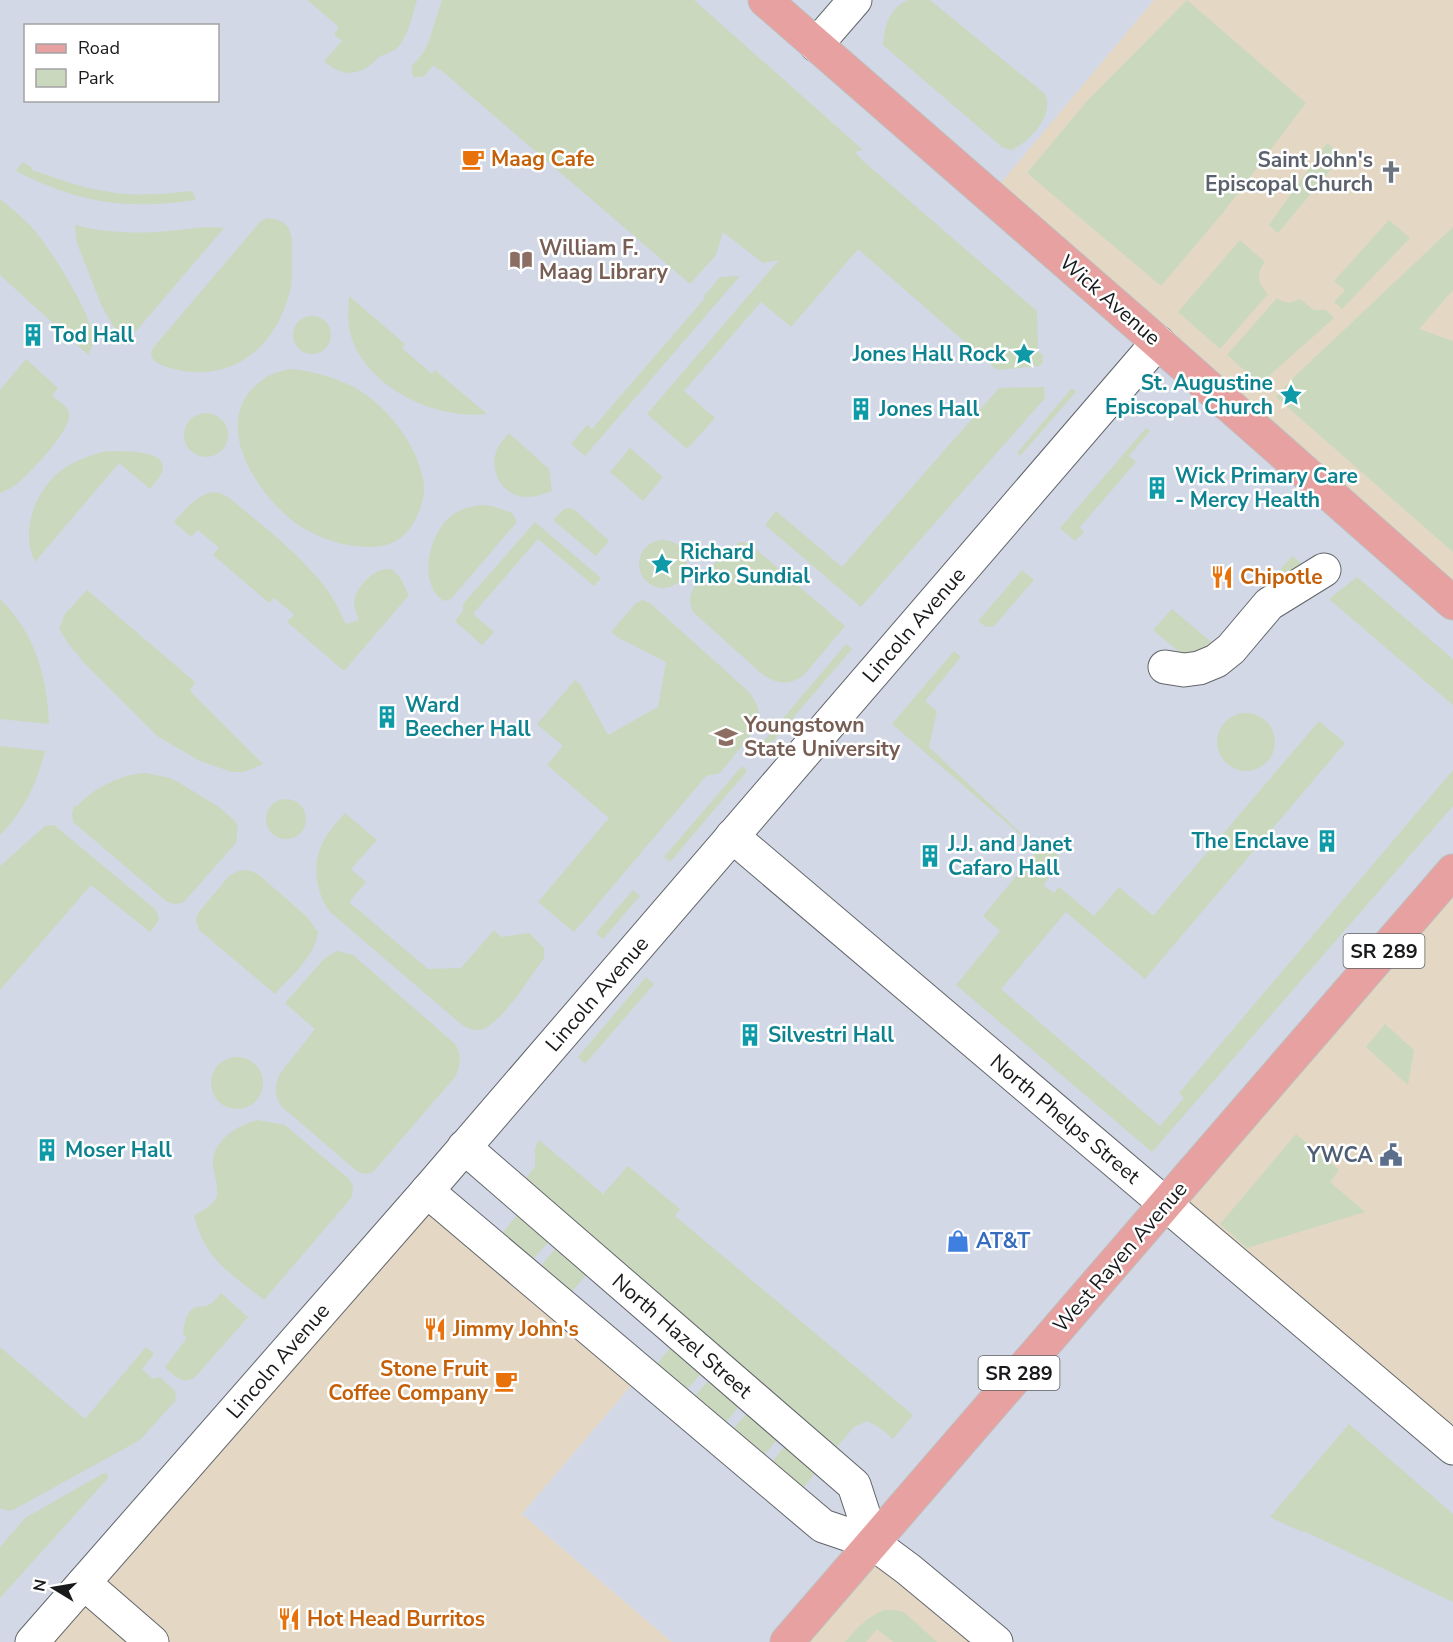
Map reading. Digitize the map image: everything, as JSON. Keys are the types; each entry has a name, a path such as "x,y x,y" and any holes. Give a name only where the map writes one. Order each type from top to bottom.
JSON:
{"main road":[{"name":"Wick Avenue","path":"765,0 1158,342 1453,603"},
{"name":"West Rayen Avenue","path":"788,1642 1453,871"}],"street":[{"path":"816,45 855,0"},
{"name":"Lincoln Avenue","path":"32,1642 427,1191 1158,342"},
{"path":"1165,667 1184,670 1199,669 1216,661 1231,649 1269,604 1324,570"},
{"name":"North Phelps Street","path":"732,836 1453,1448"},
{"name":"North Hazel Street","path":"464,1148 854,1485 873,1543"},
{"path":"427,1191 823,1526 873,1543 996,1642"},
{"path":"84,1583 152,1642"}],"shaded area":[{"name":"Youngstown State University","path":"0,0 1154,0 990,196 1453,603 1453,871 1165,1204 1453,1448 1453,1642 993,1642 874,1543 788,1642 672,1642 522,1514 642,1373 427,1191 32,1642 0,1642"},
{"path":"1154,0 1453,0 1453,603 989,195"},
{"path":"1453,871 1453,1448 1165,1204"},
{"path":"427,1191 642,1373 522,1514 672,1642 32,1642"},
{"path":"873,1543 996,1642 787,1642"}],"green space":[{"path":"307,0 417,0 408,31 398,47 379,57 366,68 349,73 339,71 324,61 342,41 334,34 339,27"},
{"path":"442,0 694,0 863,150 855,152 862,160 1037,311 1038,352 1043,355 1043,363 1039,366 997,370 858,249 791,327 761,302 684,391 715,418 687,449 647,414 779,260 763,263 723,232 716,255 690,284 442,71 433,66 423,77 414,77 412,66 429,41"},
{"path":"908,0 930,0 1045,94 1046,111 1032,135 1011,150 1002,147 883,45 892,13"},
{"path":"1187,0 1306,103 1222,214 1161,286 1027,173 1087,101"},
{"path":"1327,143 1342,156 1278,233 1269,225"},
{"path":"23,162 32,170 95,189 137,194 192,191 196,200 124,204 82,197 39,182 16,171"},
{"path":"0,199 35,231 71,285 92,331 93,344 88,355 0,275"},
{"path":"267,218 285,224 291,233 292,246 289,295 273,331 247,358 214,371 195,372 174,369 157,363 152,357 153,348 260,222"},
{"path":"1389,220 1410,238 1342,309 1334,302 1345,290 1334,281"},
{"path":"75,225 98,230 133,233 202,227 224,228 132,333 121,332 114,327 102,307 77,243"},
{"path":"1453,227 1453,290 1419,329 1453,341 1453,552 1276,397 1292,379"},
{"path":"1240,240 1265,262 1259,278 1268,294 1220,349 1178,312"},
{"path":"740,276 585,456 571,444 587,425 592,429 705,298 704,296 720,277"},
{"path":"349,296 405,344 402,348 432,374 435,370 487,414 468,415 428,407 408,398 375,374 362,359 351,336 348,319"},
{"path":"1277,298 1289,302 1300,299 1314,310 1326,310 1334,318 1260,384 1227,355"},
{"path":"312,316 319,317 325,322 330,328 330,342 325,348 319,353 312,354 305,353 299,348 294,342 293,335 294,328 299,322 305,317"},
{"path":"26,359 58,388 52,396 68,410 69,419 65,429 40,461 17,484 0,493 0,390"},
{"path":"293,369 326,376 357,389 379,405 407,440 420,466 424,494 413,523 398,540 388,545 361,547 319,536 285,515 258,482 247,463 240,444 238,424 242,405 253,388 266,377"},
{"path":"1044,387 1045,398 861,607 765,525 776,511 842,567 999,388"},
{"path":"1072,388 1076,392 1020,456 1017,453"},
{"path":"206,413 215,414 222,419 227,426 227,444 222,451 215,456 206,457 197,456 190,451 185,444 184,435 185,426 190,419 197,414"},
{"path":"1146,428 1150,431 1129,456 1136,462 1080,527 1084,532 1075,541 1060,528"},
{"path":"509,433 549,469 552,491 529,497 520,496 513,494 501,484 494,461 498,447"},
{"path":"630,448 663,477 643,501 610,472"},
{"path":"106,451 140,452 157,457 162,462 163,468 160,477 150,489 119,463 35,562 29,536 30,522 39,497 56,475 66,467 81,459"},
{"path":"212,492 228,497 303,563 328,591 346,624 359,620 355,609 355,596 369,577 388,569 399,576 409,595 344,671 287,622 294,614 274,598 269,603 213,555 219,548 198,530 191,537 174,522 196,500"},
{"path":"481,505 512,513 516,523 451,599 444,601 436,593 428,571 436,535 453,514"},
{"path":"564,509 575,510 609,541 596,556 553,520"},
{"path":"535,522 601,578 594,586 538,539 473,614 494,632 482,645 455,621 463,611 463,604"},
{"path":"663,540 680,547 687,564 680,581 663,588 646,581 639,564 646,547"},
{"path":"740,542 749,543 845,626 799,679 778,682 762,674 692,610 690,598 694,588 721,557"},
{"path":"1292,556 1305,566 1271,584 1256,586 1267,574 1272,579"},
{"path":"1022,570 1034,580 994,626 986,627 978,621"},
{"path":"1357,577 1453,659 1453,705 1329,599"},
{"path":"87,590 195,682 190,691 263,764 244,772 232,772 200,761 157,736 85,664 59,629 65,614"},
{"path":"0,599 22,626 37,657 45,689 49,724 0,719"},
{"path":"643,600 650,603 747,690 757,706 758,726 720,773 706,776 574,932 538,902 609,818 547,765 563,746 537,724 575,680 580,684 608,735 658,707 666,662 611,632 636,603"},
{"path":"1172,609 1216,646 1184,656 1153,630"},
{"path":"846,644 852,649 768,747 763,742"},
{"path":"954,651 961,657 925,701 937,711 929,747 1038,849 1044,844 1059,856 1044,886 1054,893 1059,887 1094,916 1119,887 1153,916 1319,721 1345,743 1145,979 1066,912 1001,989 1160,1126 1184,1098 1179,1093 1453,770 1453,806 1152,1152 956,985 1000,931 983,916 1038,850 892,724"},
{"path":"1240,713 1252,713 1267,721 1275,736 1275,748 1267,763 1252,771 1240,771 1225,763 1217,748 1217,736 1225,721"},
{"path":"0,746 45,751 38,775 28,796 16,816 0,835"},
{"path":"742,766 747,771 670,862 664,857"},
{"path":"146,773 178,782 219,807 235,821 238,827 236,843 183,903 173,904 166,901 73,822 74,806 77,806 91,793 118,779"},
{"path":"286,799 300,805 306,819 300,833 286,839 272,833 266,819 272,805"},
{"path":"345,813 377,840 351,869 366,882 349,902 428,969 461,968 494,930 501,937 529,933 544,948 544,958 515,999 490,1025 477,1030 461,1024 329,911 320,893 316,873 318,854 327,835"},
{"path":"54,825 155,909 158,921 150,932 91,885 0,990 0,866 45,826"},
{"path":"248,870 258,874 307,917 318,932 307,958 275,994 199,930 196,920 198,913 229,876 238,871"},
{"path":"633,890 640,896 603,939 596,933"},
{"path":"337,951 353,955 454,1043 459,1055 455,1077 373,1172 366,1174 358,1172 281,1106 276,1094 279,1075 315,1029 285,1003 325,958"},
{"path":"646,977 654,984 585,1064 578,1057"},
{"path":"1385,1024 1414,1050 1408,1085 1366,1047"},
{"path":"232,1057 242,1057 256,1064 263,1083 256,1102 242,1109 232,1109 222,1105 215,1098 211,1088 211,1078 215,1068 222,1061"},
{"path":"258,1120 285,1125 349,1179 353,1186 352,1197 264,1300 233,1276 213,1256 203,1240 194,1216 210,1206 216,1199 213,1162 217,1147 235,1129"},
{"path":"1296,1134 1339,1170 1330,1182 1365,1212 1247,1248 1220,1224"},
{"path":"539,1140 603,1194 628,1166 680,1209 675,1216 913,1415 893,1439 879,1427 867,1421 854,1427 836,1448 523,1182 535,1167 535,1148"},
{"path":"517,1215 549,1241 531,1262 500,1236"},
{"path":"556,1248 587,1274 569,1295 539,1268"},
{"path":"221,1293 248,1317 196,1376 187,1380 179,1379 165,1367 187,1338 183,1334 188,1315 196,1307 211,1304"},
{"path":"672,1346 702,1372 685,1392 654,1367"},
{"path":"0,1347 85,1419 146,1347 154,1354 142,1369 153,1379 160,1377 175,1391 176,1400 140,1440 8,1511 0,1508"},
{"path":"710,1379 740,1405 723,1426 692,1399"},
{"path":"748,1412 779,1438 761,1458 730,1432"},
{"path":"1349,1424 1453,1514 1453,1602 1270,1517"},
{"path":"786,1445 817,1471 800,1492 769,1465"},
{"path":"104,1473 108,1474 108,1478 0,1598 0,1547 25,1518"},
{"path":"884,1610 904,1612 937,1642 893,1642 877,1629 866,1642 845,1642 863,1623"}],"place":[{"name":"Maag Cafe","path":"473,159"},
{"name":"Saint John's Episcopal Church","path":"1391,172"},
{"name":"William F. Maag Library","path":"521,260"},
{"name":"Tod Hall","path":"33,335"},
{"name":"Jones Hall Rock","path":"1024,354"},
{"name":"St. Augustine Episcopal Church","path":"1291,395"},
{"name":"Jones Hall","path":"861,409"},
{"name":"Wick Primary Care - Mercy Health","path":"1157,488"},
{"name":"Richard Pirko Sundial","path":"662,564"},
{"name":"Chipotle","path":"1222,577"},
{"name":"Ward Beecher Hall","path":"387,717"},
{"name":"Youngstown State University","path":"726,737"},
{"name":"The Enclave","path":"1327,841"},
{"name":"J.J. and Janet Cafaro Hall","path":"930,856"},
{"name":"Silvestri Hall","path":"750,1035"},
{"name":"Moser Hall","path":"47,1150"},
{"name":"YWCA","path":"1391,1155"},
{"name":"AT&T","path":"958,1241"},
{"name":"Jimmy John's","path":"435,1329"},
{"name":"Stone Fruit Coffee Company","path":"506,1381"},
{"name":"Hot Head Burritos","path":"289,1619"}]}
